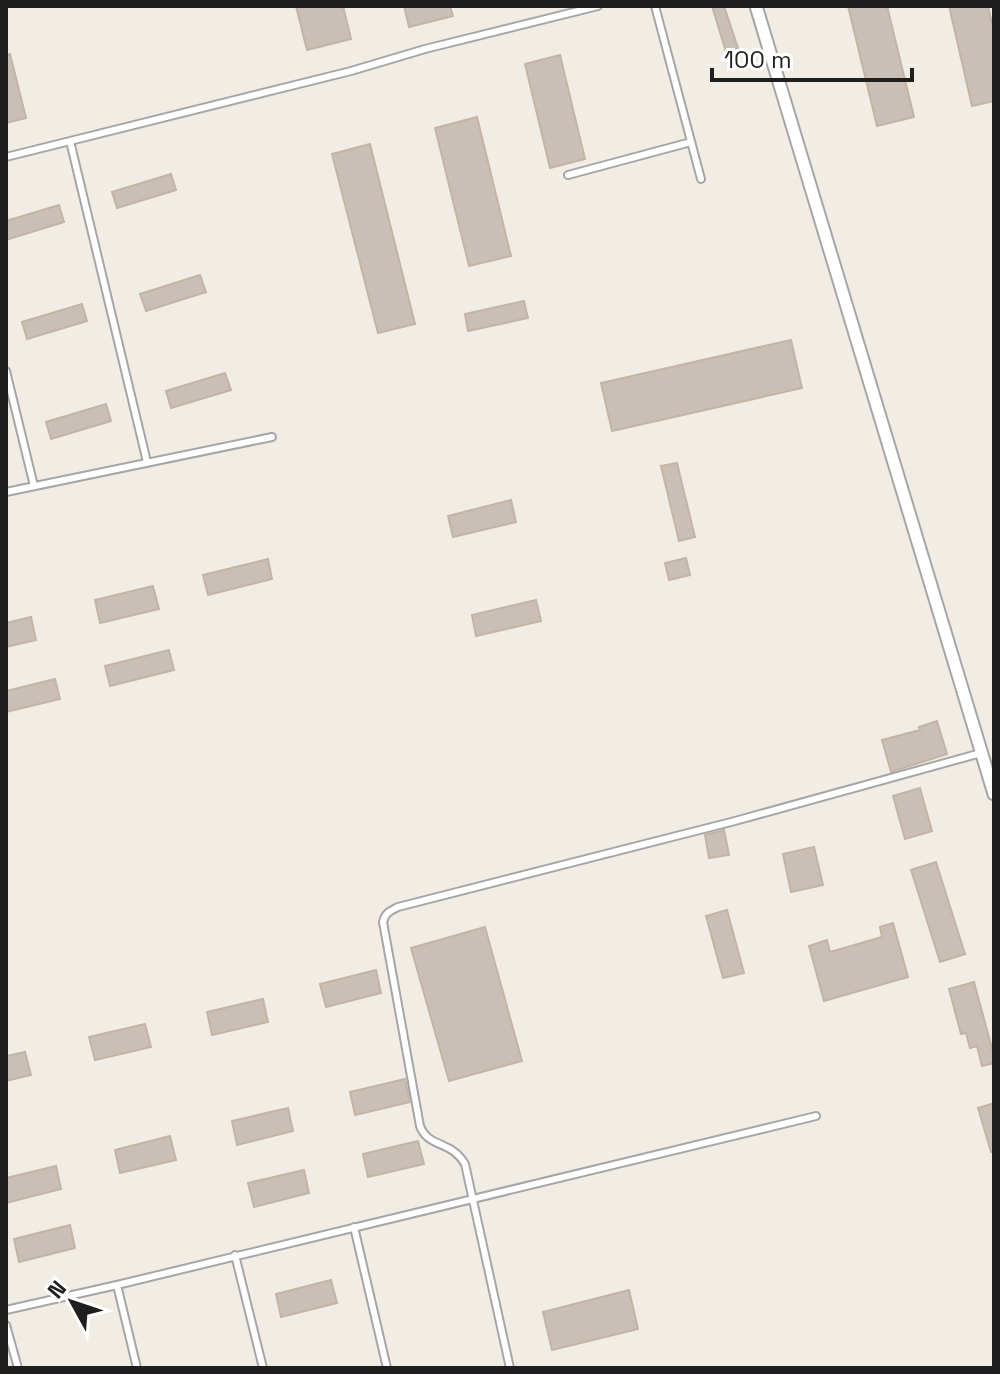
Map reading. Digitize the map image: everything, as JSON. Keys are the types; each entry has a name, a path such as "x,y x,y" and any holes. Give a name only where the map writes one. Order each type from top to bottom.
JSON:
{"street":[{"path":"756,6 994,794"}],"lane":[{"path":"6,157 351,71 567,10 598,6"},
{"path":"655,6 701,179"},
{"path":"70,141 147,462"},
{"path":"568,175 691,142"},
{"path":"6,371 34,486"},
{"path":"6,492 272,437"},
{"path":"510,1368 465,1164 459,1154 449,1147 429,1140 420,1126 384,917 398,907 735,821 981,753"},
{"path":"6,1310 816,1116"},
{"path":"354,1227 387,1368"},
{"path":"235,1255 263,1368"},
{"path":"117,1285 137,1368"},
{"path":"6,1325 18,1368"}],"building":[{"path":"296,6 343,6 351,39 307,50"},
{"path":"404,6 450,6 453,16 409,27"},
{"path":"712,6 724,6 738,48 726,52"},
{"path":"848,6 887,6 914,117 877,126"},
{"path":"949,6 988,6 994,32 994,101 972,106"},
{"path":"10,54 26,118 6,123 6,55"},
{"path":"560,55 585,159 550,168 525,64"},
{"path":"477,117 511,256 469,266 435,128"},
{"path":"370,144 415,324 378,333 332,154"},
{"path":"171,174 176,190 117,208 112,192"},
{"path":"59,205 64,222 6,240 6,221"},
{"path":"200,275 206,292 146,311 140,294"},
{"path":"524,301 528,318 468,331 465,314"},
{"path":"82,304 87,321 27,339 22,322"},
{"path":"791,340 802,388 612,431 601,383"},
{"path":"225,373 231,390 171,408 166,391"},
{"path":"106,404 111,421 51,439 46,422"},
{"path":"677,463 695,537 679,541 661,466"},
{"path":"511,500 516,522 453,537 448,516"},
{"path":"686,558 690,575 669,580 665,563"},
{"path":"268,559 272,579 208,595 203,575"},
{"path":"153,586 159,609 100,623 95,600"},
{"path":"536,600 541,621 476,636 472,615"},
{"path":"31,617 36,640 6,647 6,623"},
{"path":"169,650 174,670 110,686 105,666"},
{"path":"55,679 60,699 6,712 6,691"},
{"path":"937,721 947,754 891,772 882,740 920,730 919,727"},
{"path":"920,788 932,831 905,839 893,796"},
{"path":"724,830 729,855 709,858 705,835"},
{"path":"814,847 823,885 791,892 783,854"},
{"path":"936,862 965,954 940,962 911,870"},
{"path":"727,910 744,973 723,978 706,916"},
{"path":"893,923 908,977 824,1001 809,946 827,940 830,952 882,937 880,927"},
{"path":"485,927 522,1061 449,1081 411,948"},
{"path":"376,970 381,993 326,1007 320,984"},
{"path":"974,982 994,1056 994,1063 982,1066 977,1046 970,1048 966,1033 961,1034 949,989"},
{"path":"263,999 268,1022 212,1035 207,1012"},
{"path":"145,1024 151,1047 95,1060 89,1037"},
{"path":"25,1052 31,1075 6,1081 6,1056"},
{"path":"405,1079 410,1102 355,1115 350,1092"},
{"path":"994,1103 994,1152 991,1152 978,1108"},
{"path":"288,1108 293,1131 237,1145 232,1121"},
{"path":"170,1136 176,1160 120,1173 115,1150"},
{"path":"418,1141 424,1164 368,1177 363,1154"},
{"path":"56,1166 61,1189 6,1203 6,1178"},
{"path":"304,1170 309,1193 254,1207 248,1183"},
{"path":"70,1225 75,1248 19,1262 14,1239"},
{"path":"331,1280 337,1303 281,1317 276,1294"},
{"path":"629,1290 638,1329 552,1350 543,1312"}]}
